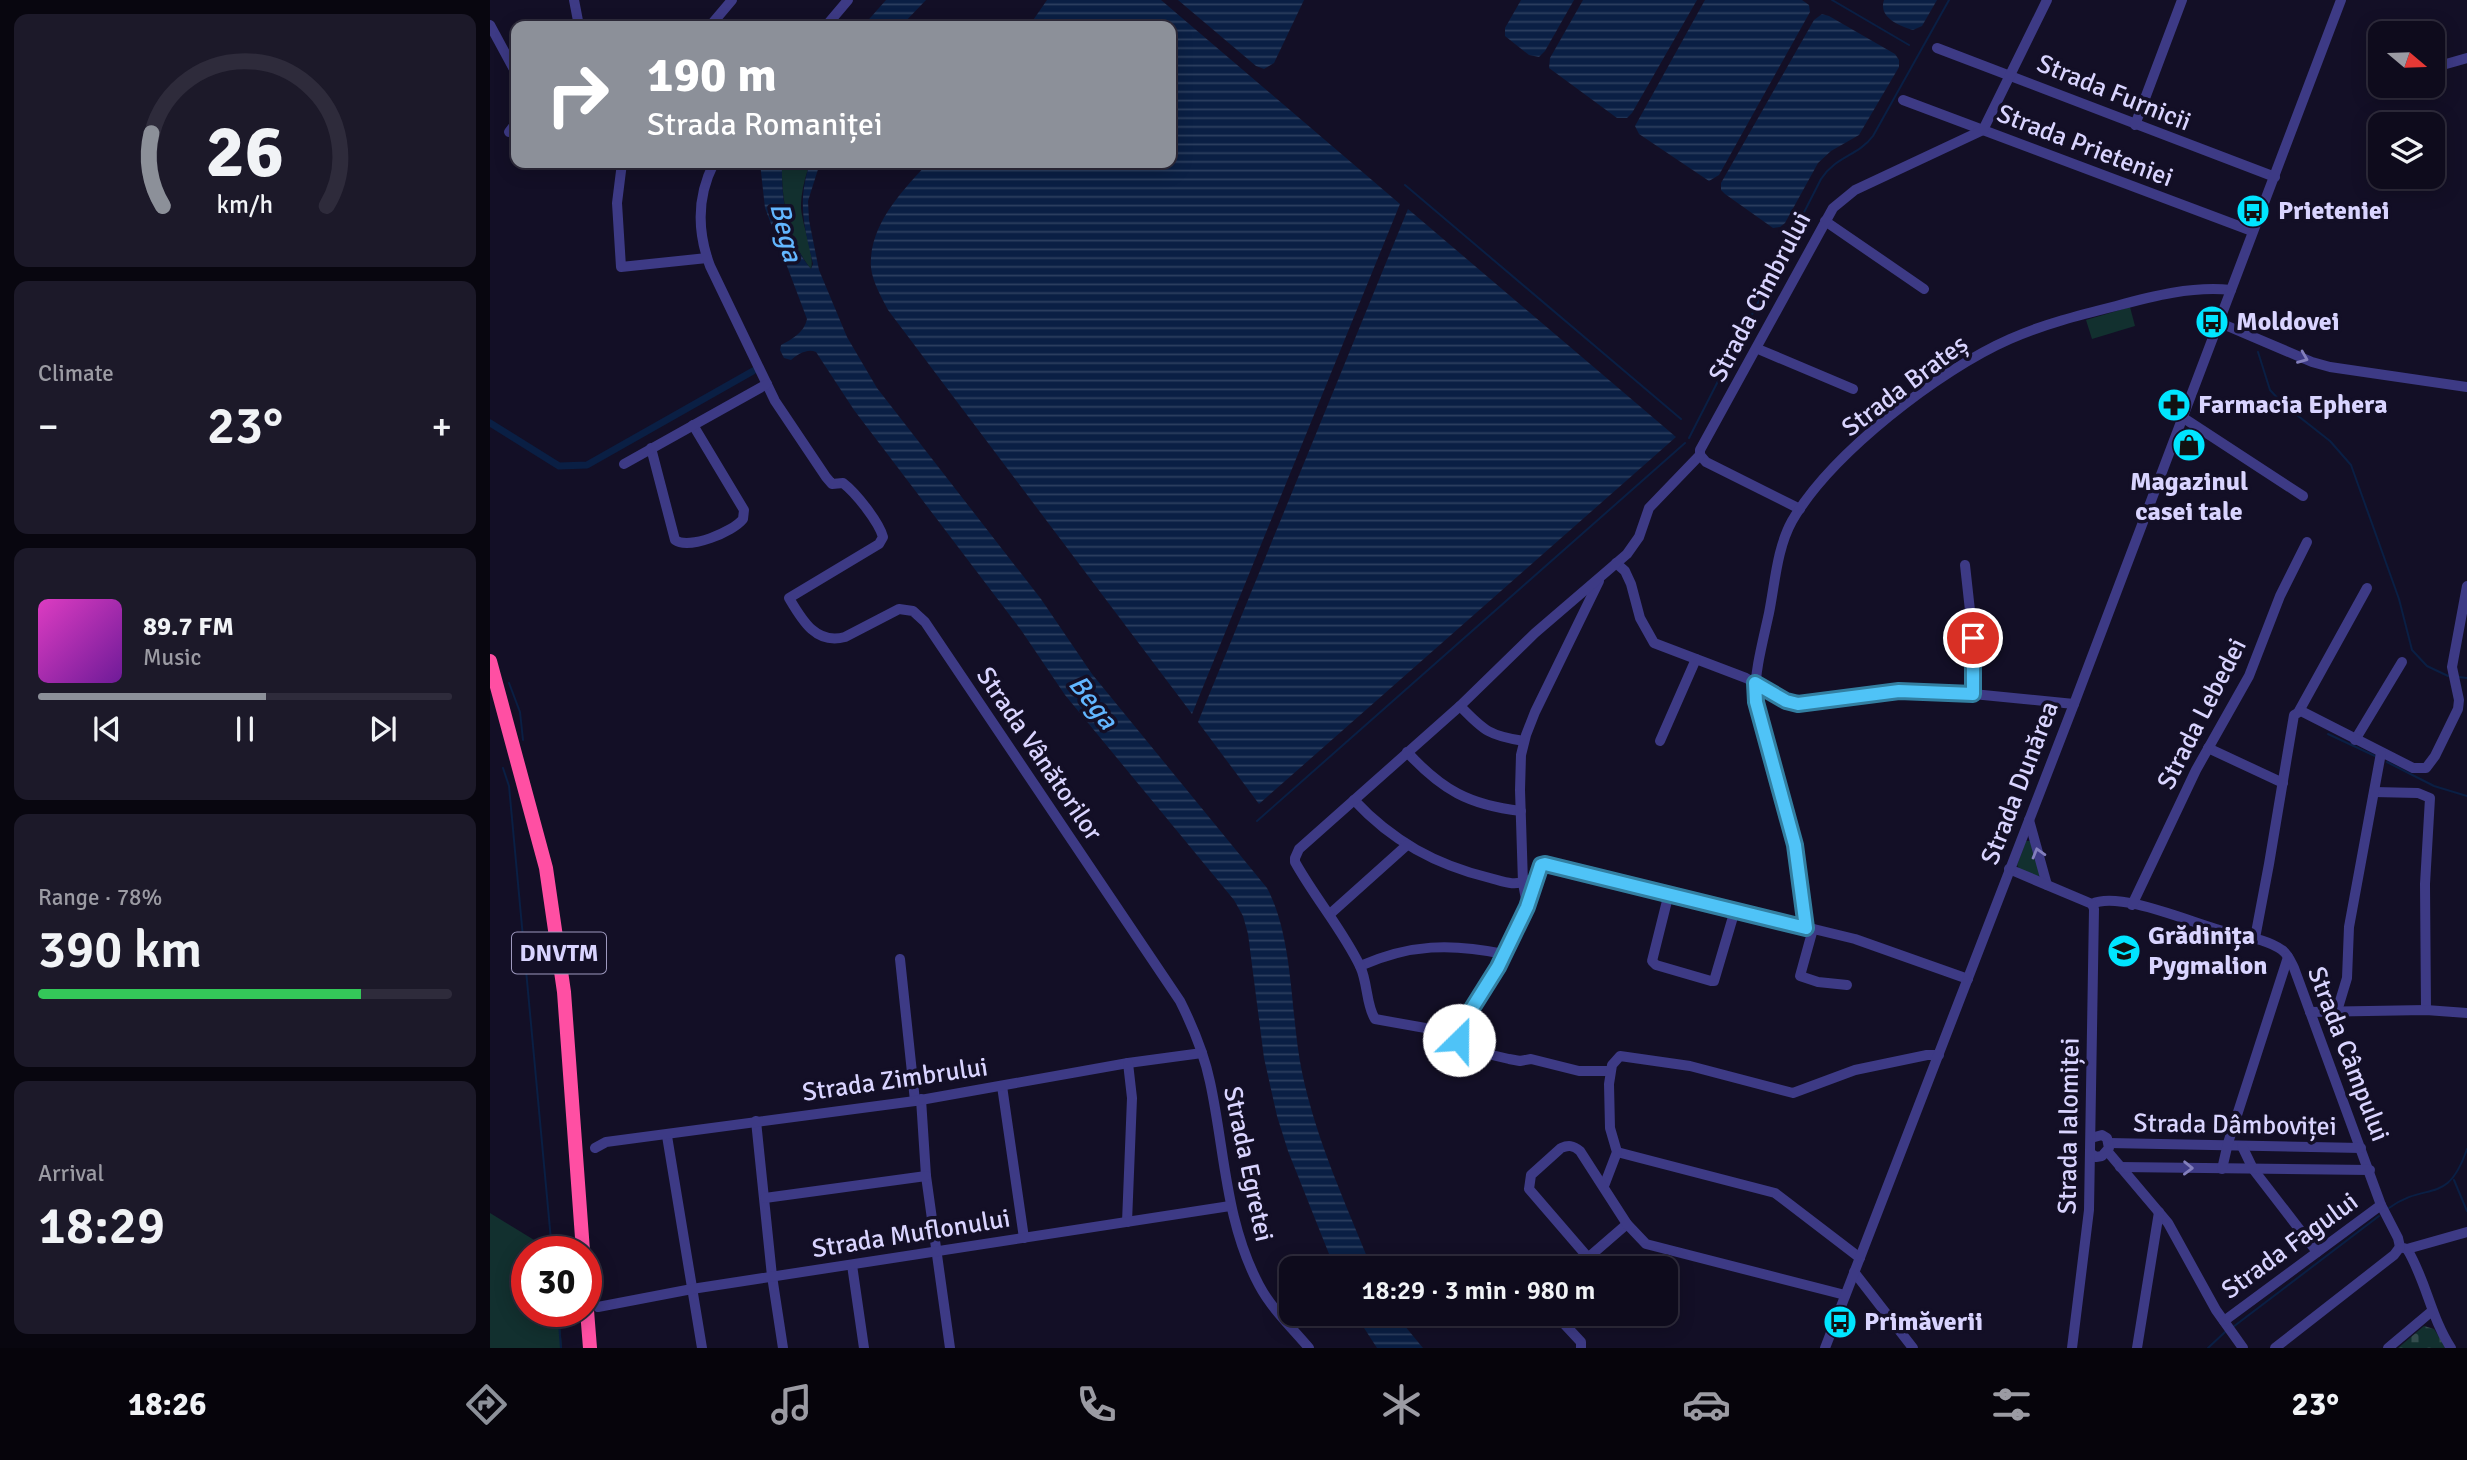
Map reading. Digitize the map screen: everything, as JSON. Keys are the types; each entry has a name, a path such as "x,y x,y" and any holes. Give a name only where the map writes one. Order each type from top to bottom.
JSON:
{"highway":[{"name":"DNVTM","path":"490,662 546,869 564,992 582,1236"},
{"path":"590,1348 591,1327"}],"street":[{"path":"574,0 578,21"},
{"path":"714,21 732,0"},
{"path":"830,21 848,0"},
{"path":"1983,130 2047,0"},
{"path":"2135,125 2182,0"},
{"name":"Strada Dunărea","path":"1825,1348 2074,704 2341,0"},
{"path":"490,25 511,64"},
{"path":"2445,64 2465,58 2467,45"},
{"name":"Strada Furnicii","path":"1937,48 2275,177"},
{"name":"Strada Prieteniei","path":"1903,100 2252,231"},
{"name":"Strada Cimbrului","path":"1330,914 1299,868 1295,858 1298,849 1460,706 1535,633 1633,546 1649,508 1700,455 1700,450 1836,204 1855,190 1983,130"},
{"path":"621,168 617,203 621,267 707,258"},
{"path":"624,464 767,384 707,258 702,242 700,214 705,184 712,168"},
{"path":"1825,221 1924,289"},
{"name":"Strada Brateș","path":"1809,929 1795,845 1756,702 1755,683 1780,556 1788,531 1800,509 1846,455 1882,422 1933,385 1992,348 2043,326 2127,302 2192,290 2231,290"},
{"path":"2218,322 2330,367 2467,387"},
{"path":"1758,349 1853,389"},
{"name":"Strada Vânătorilor","path":"767,384 784,417 832,484 843,483 851,489 881,529 882,541 789,598 815,633 823,638 845,637 899,609 913,611 925,622 1168,982 1185,1012 1202,1053"},
{"path":"2182,417 2304,496"},
{"path":"651,448 675,540 686,544 695,543 732,529 743,519 744,510 693,425"},
{"path":"1700,455 1706,463 1800,509"},
{"name":"Strada Lebedei","path":"2132,905 2196,770 2249,677 2280,596 2307,542"},
{"path":"1616,563 1625,571 1640,618 1654,643 1755,683 1786,701 1798,704 1899,691 1973,694 2074,704"},
{"path":"1965,565 1973,638 1973,694"},
{"path":"1527,907 1523,883 1521,811 1521,755 1524,741 1535,712 1601,577"},
{"path":"2299,711 2381,753 2423,770 2431,763 2458,709 2459,700 2452,667 2467,587"},
{"path":"2255,938 2293,716 2299,711 2367,588"},
{"path":"1660,741 1696,659"},
{"path":"2354,740 2402,662"},
{"path":"1460,706 1480,727 1498,738 1524,741"},
{"path":"2208,748 2283,783"},
{"path":"1407,752 1425,772 1447,789 1493,808 1521,811"},
{"path":"2337,1011 2347,978 2350,919 2381,753"},
{"path":"2374,792 2418,793 2430,798 2426,884 2426,1010"},
{"path":"1354,800 1382,828 1431,859 1461,871 1513,884 1523,883 1537,874"},
{"path":"2029,820 2047,885"},
{"path":"1407,845 1330,914 1360,966 1375,1019 1459,1034"},
{"path":"1522,856 1855,939 1968,979"},
{"path":"1548,864 1541,865 1527,907 1504,954 1461,1026 1459,1040 1466,1049 1520,1060 1531,1059 1579,1071 1610,1071"},
{"name":"Strada Câmpului","path":"2009,869 2092,904 2102,900 2165,912 2207,927 2255,938 2276,947 2288,957 2381,1205 2451,1348"},
{"path":"1669,894 1652,961 1656,965 1711,981 1714,981 1735,910"},
{"name":"Strada Ialomiței","path":"2072,1348 2087,1234 2091,1138 2092,904"},
{"path":"1809,929 1801,976 1818,982 1847,985"},
{"path":"1360,966 1411,949 1441,946 1470,947 1504,954"},
{"path":"2222,1168 2288,957"},
{"path":"900,959 950,1348"},
{"path":"2310,1012 2426,1010 2467,1013"},
{"name":"Strada Zimbrului","path":"595,1148 606,1142 667,1136 918,1100 1128,1063 1202,1053"},
{"name":"Strada Egretei","path":"1202,1053 1210,1083 1230,1206 1242,1247 1260,1287 1308,1348"},
{"path":"1606,1190 1617,1152 1608,1105 1610,1071 1615,1060 1624,1055 1690,1066 1793,1093 1855,1070 1927,1055 1939,1055"},
{"path":"1127,1222 1132,1098 1128,1063"},
{"path":"1002,1086 1024,1238"},
{"path":"757,1121 772,1276 783,1348"},
{"path":"2091,1138 2102,1135 2120,1167 2179,1239 2210,1299 2243,1348"},
{"path":"667,1136 702,1348"},
{"name":"Strada Dâmboviței","path":"2108,1148 2227,1145 2361,1148"},
{"path":"1587,1256 1530,1189 1531,1175 1560,1148 1572,1146 1580,1151 1641,1241 1653,1247 1845,1295"},
{"path":"2242,1146 2253,1169 2317,1252"},
{"path":"2090,1153 2096,1157 2102,1156 2108,1148"},
{"path":"1617,1152 1775,1193 1860,1258"},
{"path":"2120,1167 2370,1170"},
{"path":"765,1198 926,1176"},
{"name":"Strada Fagului","path":"2227,1326 2317,1252 2381,1205"},
{"name":"Strada Muflonului","path":"602,1301 936,1253 1230,1206"},
{"path":"2137,1348 2159,1212"},
{"path":"1589,1256 1627,1224"},
{"path":"2275,1348 2403,1248 2467,1232"},
{"path":"852,1265 864,1348"},
{"path":"1854,1272 1913,1348"},
{"path":"2388,1348 2432,1311"},
{"path":"1566,1326 1581,1342 1581,1348"}],"green space":[{"path":"782,168 809,168 801,208 811,269 791,232 783,190"},
{"path":"2130,307 2135,326 2092,339 2086,320"},
{"path":"2026,841 2031,841 2040,876 2038,877 2021,872 2017,865"},
{"path":"490,1213 528,1236 511,1236 511,1327 560,1327 562,1348 490,1348"},
{"path":"2424,1326 2434,1329 2446,1348 2398,1348"}],"water":[{"path":"886,0 926,0 906,21 867,21"},
{"path":"1047,0 1161,0 1400,204 1192,714 888,310 872,274 872,253 881,224 898,197 923,168 1176,168 1176,21 1032,21"},
{"path":"1178,0 1304,0 1274,63 1264,69 1256,66"},
{"path":"1521,0 1574,0 1539,57 1529,55 1505,36 1505,28"},
{"path":"1583,0 1697,0 1627,118 1617,118 1549,68 1550,58"},
{"path":"1705,0 1802,0 1809,5 1810,12 1719,175 1709,181 1639,134 1635,126"},
{"path":"1884,0 1937,0 1922,26 1913,30 1887,16"},
{"path":"1822,14 1895,54 1899,67 1859,135 1831,151 1818,163 1785,223 1773,228 1725,194 1721,190 1721,183 1814,20"},
{"name":"Bega","path":"761,168 782,168 787,219 796,246 811,269 813,264 803,202 809,168 818,168 808,201 819,270 847,337 877,388 1041,599 1092,674 1267,888 1276,908 1287,953 1298,1050 1308,1097 1332,1172 1367,1256 1330,1256 1288,1151 1264,1058 1248,934 1243,916 1234,900 1065,695 1021,630 854,410 816,352 806,351 791,360 784,358 781,345 800,332 807,319 765,208"},
{"path":"1408,209 1676,437 1259,804 1198,722"},
{"path":"1363,1326 1405,1326 1423,1348 1377,1348"}],"waterway":[{"path":"1832,0 1909,45"},
{"path":"1689,438 1821,179 1833,165 1861,148 1873,136 1949,0"},
{"path":"1405,185 1681,419"},
{"path":"2258,352 2270,390 2283,404 2330,441 2351,465 2399,599 2412,650 2427,666 2448,676"},
{"path":"490,423 559,466 587,465 753,371"},
{"path":"1257,821 1685,443"},
{"path":"2459,677 2467,678"},
{"path":"509,683 520,712 523,740"},
{"path":"2328,734 2375,756"},
{"path":"2387,762 2434,786 2467,796"},
{"path":"503,768 509,786 551,1236"},
{"path":"2389,1208 2415,1195 2444,1186 2460,1167 2467,1149"},
{"path":"2454,1180 2467,1211"},
{"path":"2233,1327 2379,1216"},
{"path":"559,1327 561,1348"},
{"path":"2208,1348 2225,1332"}],"place":[{"name":"Prieteniei","path":"2253,211"},
{"name":"Moldovei","path":"2212,322"},
{"name":"Farmacia Ephera","path":"2174,405"},
{"name":"Magazinul casei tale","path":"2189,445"},
{"name":"Grădinița Pygmalion","path":"2124,951"},
{"name":"Primăverii","path":"1840,1322"}],"route":[{"path":"1459,1040 1461,1026 1498,967 1527,907 1541,865 1551,864 1806,928 1795,845 1756,702 1755,683 1786,701 1798,704 1899,691 1973,694 1973,638"}]}
